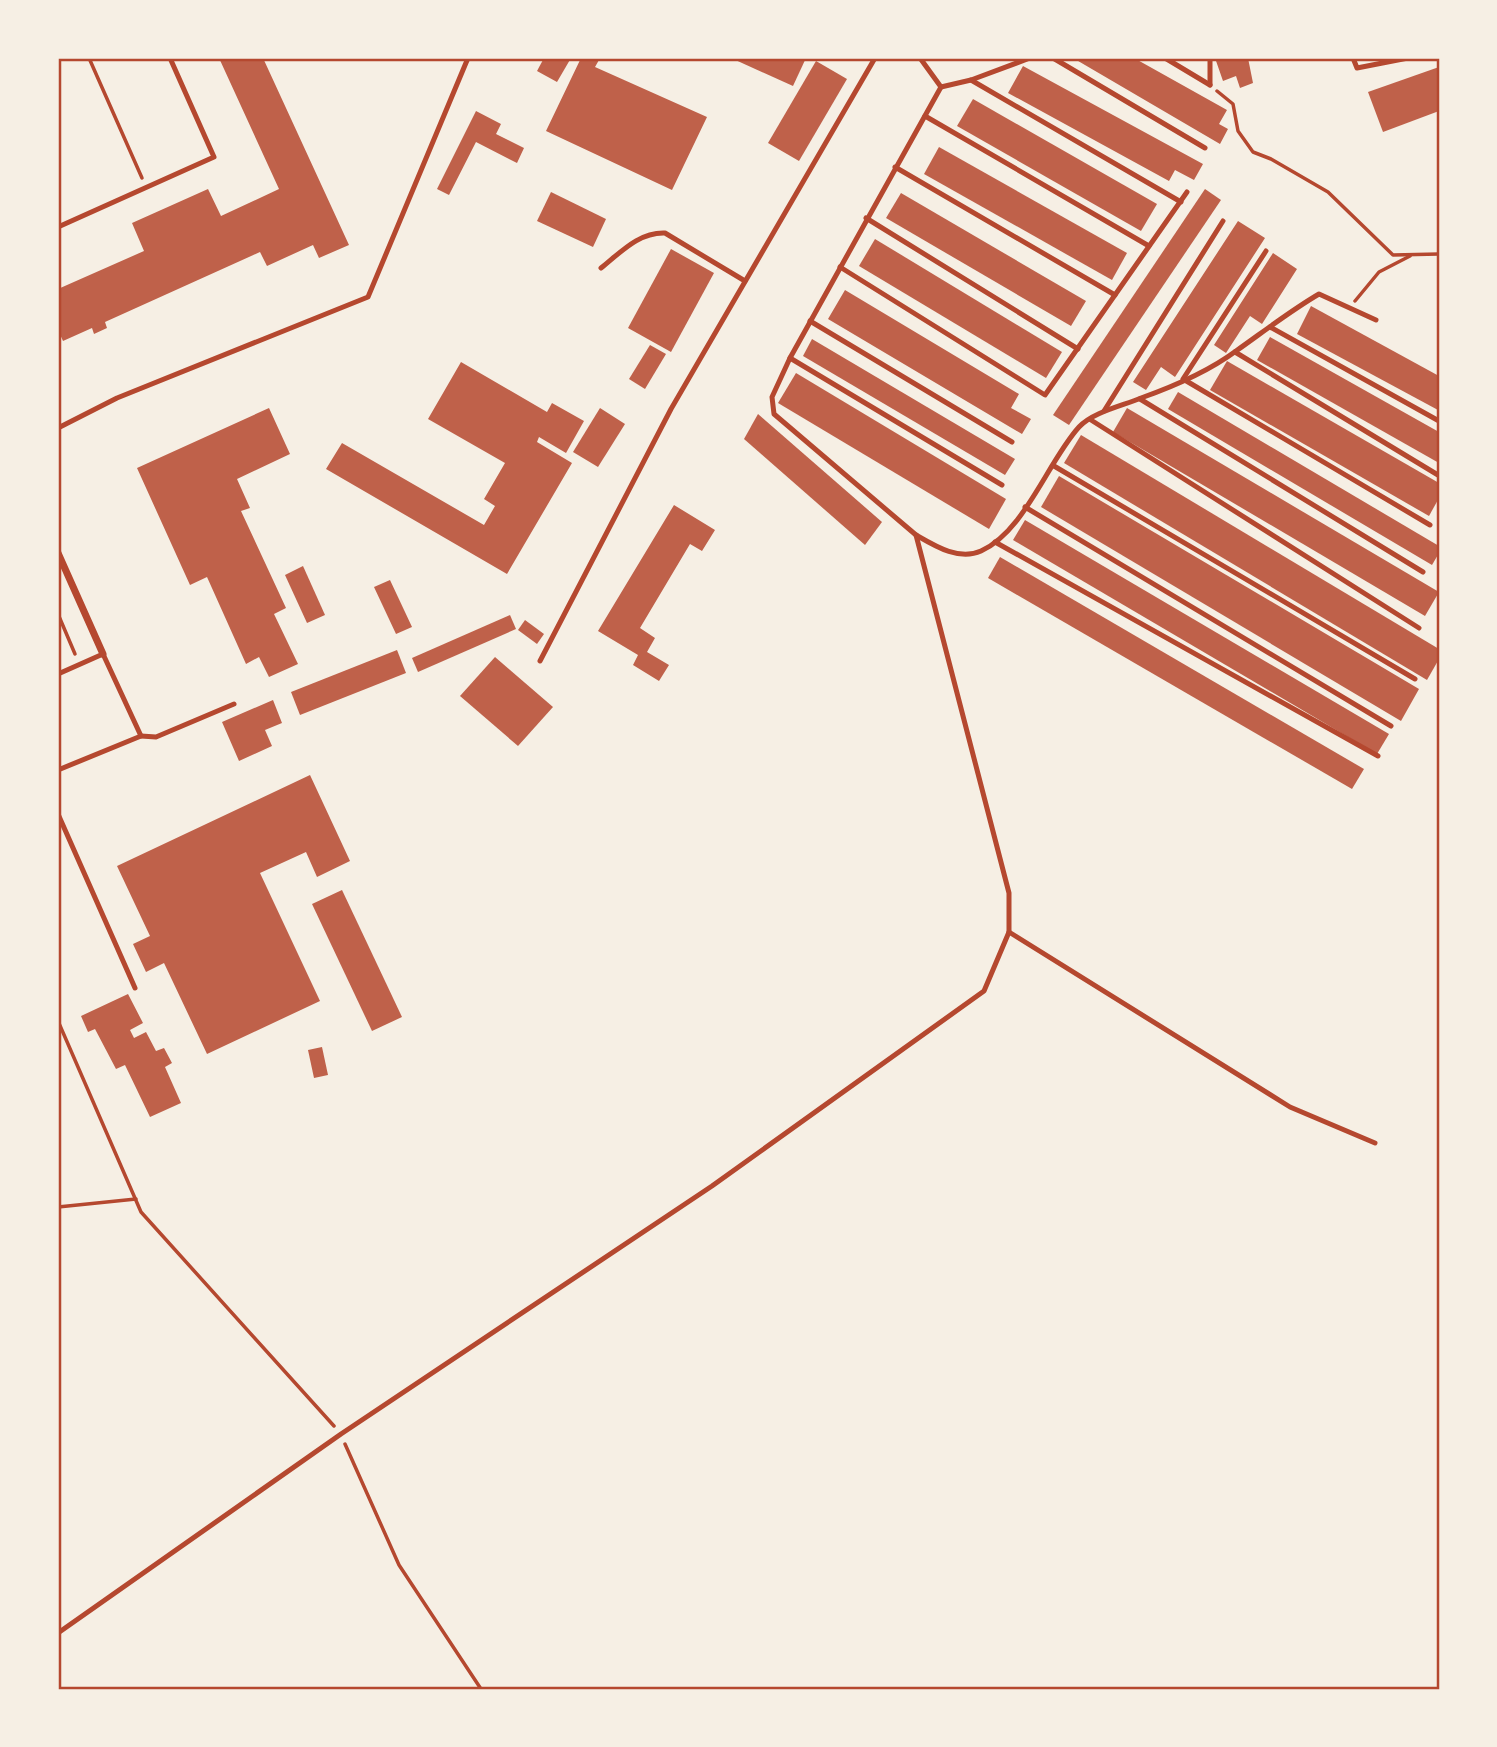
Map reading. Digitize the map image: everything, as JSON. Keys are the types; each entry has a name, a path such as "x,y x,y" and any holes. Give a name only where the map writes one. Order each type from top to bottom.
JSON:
{"street":[{"path":"58,553 103,654"}],"lane":[{"path":"58,227 214,157 170,58"},
{"path":"58,428 117,398 368,297 468,58"},
{"path":"540,661 671,409 875,58"},
{"path":"920,58 941,87"},
{"path":"1030,58 971,80 941,87 866,218 790,358 772,397 774,414 916,536 941,549 965,554 979,552 995,542 1026,507 1080,426 1102,413 1140,399 1235,352 1319,294 1376,320"},
{"path":"1053,58 1205,148"},
{"path":"1165,58 1210,85"},
{"path":"1210,58 1210,85"},
{"path":"1353,58 1357,68 1408,58"},
{"path":"971,80 1181,202"},
{"path":"925,116 1149,246"},
{"path":"895,167 1115,295"},
{"path":"840,267 1045,396 1187,192"},
{"path":"866,218 1078,349"},
{"path":"1102,413 1223,221"},
{"path":"601,268 640,237 665,233 745,281"},
{"path":"1183,379 1265,251"},
{"path":"810,321 1012,442"},
{"path":"1270,327 1439,421"},
{"path":"1235,352 1438,475"},
{"path":"790,358 1002,485"},
{"path":"1183,379 1430,525"},
{"path":"1140,399 1423,572"},
{"path":"1091,421 1419,628"},
{"path":"1054,466 1415,679"},
{"path":"1026,507 1391,726"},
{"path":"58,1633 341,1434 712,1186 984,990 1009,932 1009,893 916,536"},
{"path":"995,542 1378,756"},
{"path":"58,674 103,654 141,736"},
{"path":"58,770 141,736 156,737 233,704"},
{"path":"58,814 135,988"},
{"path":"1009,932 1290,1107 1375,1143"}],"path":[{"path":"89,58 146,189"},
{"path":"1210,85 1233,104 1238,131 1253,152 1328,192 1393,255 1439,254"},
{"path":"1350,308 1379,272 1413,255"},
{"path":"58,614 79,665"},
{"path":"58,1021 141,1212"},
{"path":"58,1207 136,1199"}],"building":[{"path":"219,58 263,58 349,245 319,258 313,245 267,266 260,252 105,322 107,328 94,334 92,328 63,341 58,330 58,289 144,251 132,223 208,189 221,216 279,189"},
{"path":"544,58 571,58 557,82 537,71"},
{"path":"581,58 599,60 595,67 707,117 672,190 546,131"},
{"path":"731,58 806,58 793,86"},
{"path":"1073,58 1134,58 1227,110 1219,124 1228,129 1220,144"},
{"path":"1215,58 1248,58 1253,83 1240,88 1236,76 1223,81"},
{"path":"816,61 847,79 799,161 768,143"},
{"path":"1023,66 1203,164 1194,180 1175,170 1169,181 1008,93"},
{"path":"1439,67 1439,111 1383,132 1368,92"},
{"path":"973,99 1157,204 1141,231 957,126"},
{"path":"476,111 501,124 496,134 524,148 517,163 476,142 449,195 437,189"},
{"path":"939,147 1127,253 1112,280 924,174"},
{"path":"1205,189 1221,200 1069,425 1053,415"},
{"path":"551,192 606,219 593,247 537,221"},
{"path":"901,193 1086,301 1071,326 886,218"},
{"path":"1238,221 1265,238 1175,377 1161,367 1146,390 1133,382"},
{"path":"875,239 1062,352 1046,378 859,266"},
{"path":"671,249 714,273 671,352 628,328"},
{"path":"1273,253 1297,269 1262,324 1250,316 1226,353 1214,345"},
{"path":"845,290 1019,394 1011,408 1031,419 1022,434 828,319"},
{"path":"1311,306 1439,376 1438,410 1297,334"},
{"path":"1270,337 1439,432 1439,463 1257,360"},
{"path":"812,339 1015,459 1005,475 803,356"},
{"path":"650,345 666,354 645,389 629,379"},
{"path":"1227,361 1439,483 1439,498 1429,516 1210,390"},
{"path":"461,362 547,412 552,403 584,421 566,453 539,437 537,442 572,463 507,574 326,469 342,443 484,525 495,506 484,499 505,463 428,419"},
{"path":"796,373 1006,499 989,529 778,403"},
{"path":"1178,392 1439,546 1439,553 1432,565 1168,409"},
{"path":"269,408 290,454 237,479 250,508 241,511 286,608 274,614 298,664 269,677 259,657 246,664 207,577 190,585 137,468"},
{"path":"600,408 625,424 598,467 573,452"},
{"path":"1127,408 1439,592 1425,616 1113,432"},
{"path":"758,414 882,522 865,545 744,439"},
{"path":"1081,435 1439,649 1439,659 1427,680 1064,463"},
{"path":"1059,476 1419,689 1401,721 1041,507"},
{"path":"674,505 715,530 702,551 690,544 640,628 655,638 647,652 669,665 659,681 633,665 638,655 598,631"},
{"path":"1025,520 1389,734 1377,754 1013,540"},
{"path":"1000,557 1364,769 1352,789 988,578"},
{"path":"303,566 325,615 307,623 285,575"},
{"path":"390,580 412,627 396,634 374,587"},
{"path":"510,615 516,629 418,672 412,658"},
{"path":"525,620 544,634 537,644 518,630"},
{"path":"397,650 406,673 300,715 291,692"},
{"path":"495,657 553,707 518,746 460,696"},
{"path":"273,700 282,723 265,730 272,746 239,761 222,722"},
{"path":"310,775 350,861 317,877 306,852 260,873 320,1001 207,1054 164,963 146,972 133,944 150,936 117,866"},
{"path":"342,890 402,1017 372,1031 312,904"},
{"path":"128,994 143,1023 130,1030 134,1038 146,1032 156,1051 164,1048 172,1063 165,1067 181,1103 150,1117 125,1065 116,1069 95,1029 88,1032 81,1016"},
{"path":"322,1047 328,1075 314,1078 308,1050"}]}
